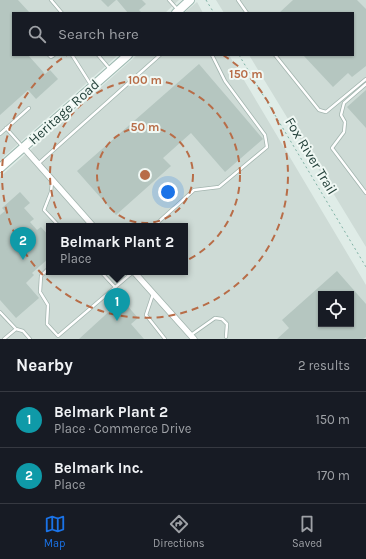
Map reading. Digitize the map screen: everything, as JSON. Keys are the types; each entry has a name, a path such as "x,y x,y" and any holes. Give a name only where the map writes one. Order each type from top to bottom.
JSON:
{"main road":[{"path":"177,12 190,0"},
{"name":"Heritage Road","path":"0,168 127,56"}],"street":[{"path":"24,148 91,223"},
{"path":"137,275 192,337"}],"lane":[{"path":"51,0 61,12"},
{"path":"169,0 177,12"},
{"path":"238,0 246,12"},
{"path":"73,56 92,87"},
{"path":"99,56 111,70"},
{"path":"38,164 159,56"},
{"path":"157,223 194,190 219,187 266,147 265,135 225,81 212,56"},
{"path":"276,56 319,110 326,112 366,79"},
{"path":"366,84 344,103 340,115 345,122 344,132 332,148 366,193"},
{"path":"0,134 29,108"},
{"path":"6,128 24,148"},
{"path":"52,180 51,192 44,210 56,223"},
{"path":"46,271 40,276 40,292 48,305 47,324 58,336"},
{"path":"104,275 114,286"},
{"path":"56,339 114,286 130,275"},
{"path":"153,293 146,315 165,339"},
{"path":"0,312 16,329 23,331 30,339"},
{"path":"192,337 215,318 222,319 227,324 226,338"},
{"path":"4,339 16,329"}],"path":[{"path":"206,0 213,12"},
{"name":"Fox River Trail","path":"240,56 366,267"}],"shaded area":[{"path":"0,0 179,0 166,12 12,12 12,56 117,56 0,160"},
{"path":"216,0 366,0 366,247 250,56 354,56 354,12 223,12"},
{"path":"197,2 202,12 185,12"},
{"path":"136,56 230,56 366,285 366,339 0,339 0,177"}],"building":[{"path":"0,0 18,0 29,12 12,12 12,56 29,56 45,74 50,70 58,79 36,99 28,90 0,115"},
{"path":"101,0 116,0 108,7"},
{"path":"117,0 142,0 146,4 139,10 141,12 127,12"},
{"path":"293,0 357,0 366,9 366,66 352,77 348,73 333,87 304,56 354,56 354,12 280,12"},
{"path":"199,64 263,139 225,172 191,133 163,158 171,166 116,215 77,171"},
{"path":"366,90 366,128 347,107"},
{"path":"20,192 30,203 24,208 34,219 30,222 37,230 41,227 46,233 46,261 32,273 34,275 26,283 39,298 16,318 0,300 0,215 5,211 2,208"},
{"path":"337,271 366,304 366,337 363,339 277,339 289,328 282,320"},
{"path":"126,304 138,318 131,324 144,339 79,339 115,306 119,310"}],"place":[{"name":"Belmark Inc.","path":"23,260"},
{"name":"Belmark Plant 2","path":"117,321"}]}
